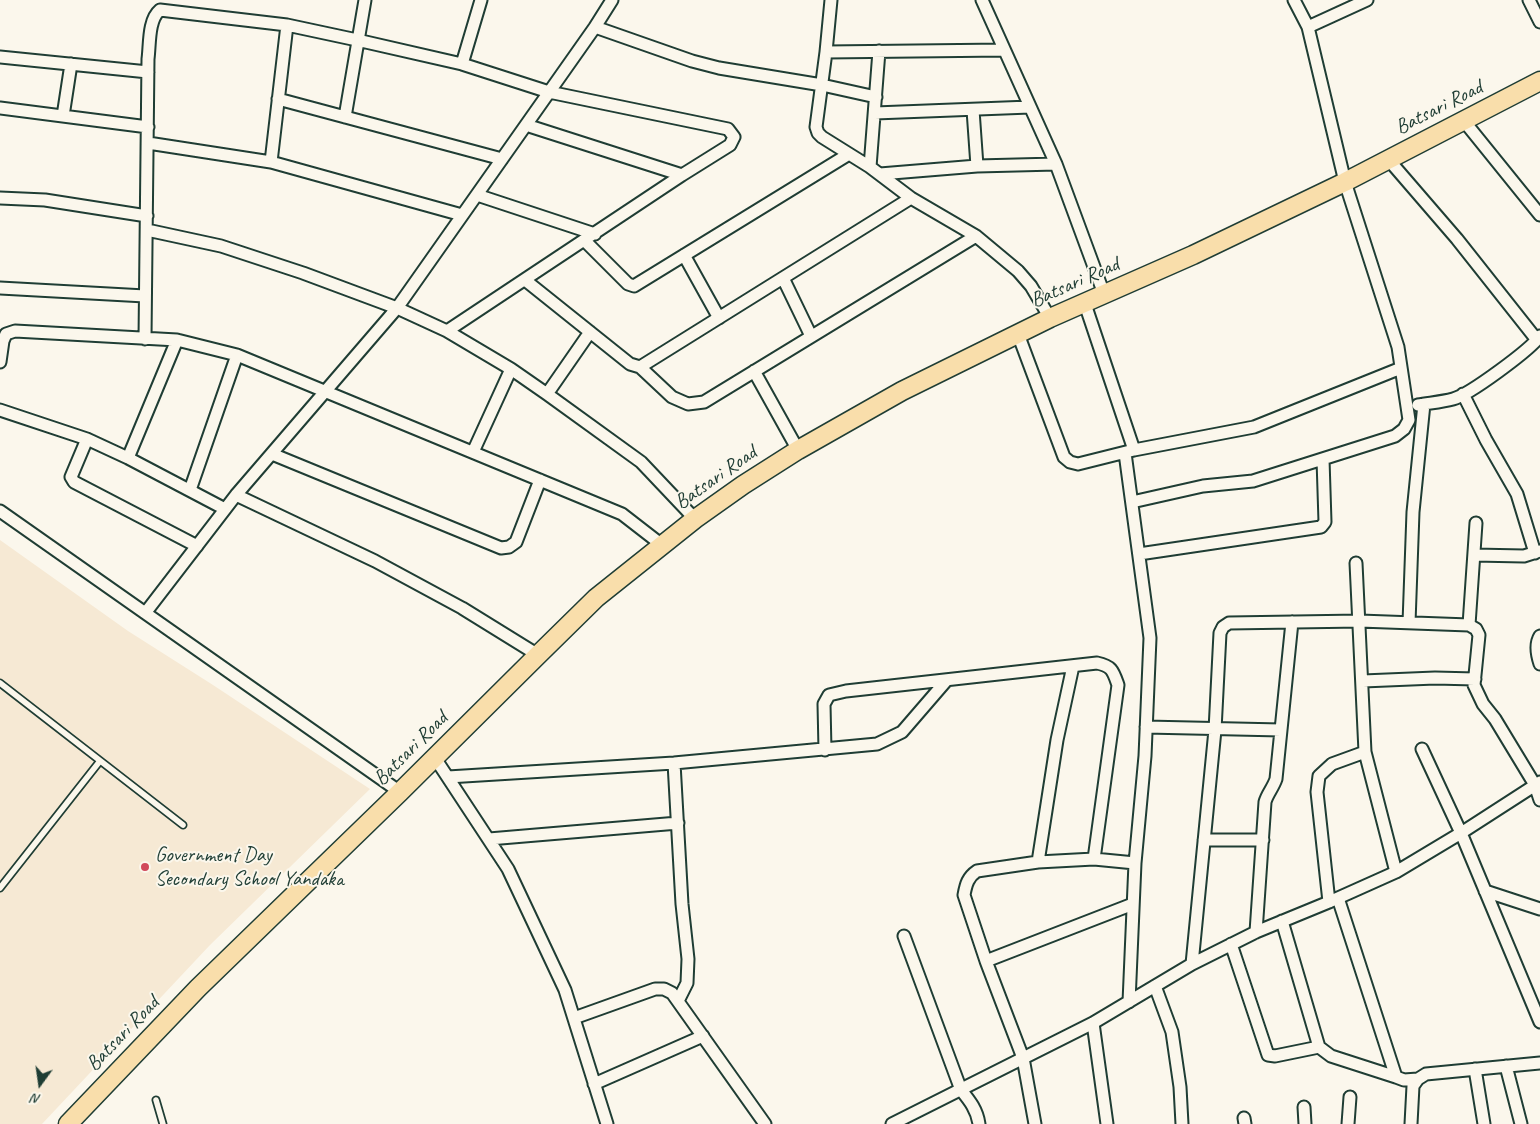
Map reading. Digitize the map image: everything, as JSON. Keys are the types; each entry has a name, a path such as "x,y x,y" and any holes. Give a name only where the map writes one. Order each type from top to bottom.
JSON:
{"main road":[{"name":"Batsari Road","path":"68,1124 198,988 596,598 695,519 743,485 798,450 902,390 1050,318 1193,255 1345,182 1540,81"}],"street":[{"path":"344,117 365,0"},
{"path":"462,64 481,0"},
{"path":"146,612 236,494 397,308 595,28 612,0"},
{"path":"831,0 816,127 818,133 880,174 910,198 976,236 1018,271 1031,286 1050,318"},
{"path":"982,0 1056,164 1104,294"},
{"path":"1132,502 1203,486 1254,481 1395,436 1404,429 1409,420 1398,347 1345,182 1308,27 1294,0"},
{"path":"1308,27 1365,0"},
{"path":"1529,0 1540,22"},
{"path":"144,339 148,72 152,23 154,14 160,10 175,6 287,25 357,40 462,64 550,92 728,129 734,137 730,145 447,331"},
{"path":"271,162 287,25"},
{"path":"595,28 692,61 719,68 822,85 876,97"},
{"path":"826,52 1004,50"},
{"path":"870,167 879,51"},
{"path":"0,58 148,72"},
{"path":"63,116 71,64"},
{"path":"278,99 502,159"},
{"path":"875,113 1030,107"},
{"path":"0,108 148,127"},
{"path":"973,110 977,166"},
{"path":"1464,121 1540,215"},
{"path":"526,125 682,175"},
{"path":"148,143 271,162 462,215"},
{"path":"585,241 631,286 634,286 849,154"},
{"path":"1388,159 1457,238 1538,338 1504,367 1454,399 1407,406"},
{"path":"880,174 977,166 1056,164"},
{"path":"477,195 595,234"},
{"path":"0,198 45,200 147,216"},
{"path":"640,367 910,198"},
{"path":"147,230 220,246 303,273 397,308 447,331 511,369 640,462 695,519"},
{"path":"524,280 630,364 640,367 672,397 688,404 704,402 976,236"},
{"path":"684,255 719,318"},
{"path":"783,278 811,336"},
{"path":"0,288 145,296"},
{"path":"1084,304 1130,452 1132,502 1149,622 1146,727 1135,863 1129,1002"},
{"path":"0,362 6,334 15,331 177,340 237,355 622,514 662,545"},
{"path":"547,394 590,332"},
{"path":"1018,334 1064,457 1070,462 1078,464 1254,427 1401,368"},
{"path":"128,458 177,340"},
{"path":"190,490 237,355"},
{"path":"473,452 511,369"},
{"path":"754,371 798,450"},
{"path":"1463,394 1486,440 1517,494 1537,552 1524,556 1507,557 1474,555"},
{"path":"1409,623 1413,512 1424,404"},
{"path":"0,410 87,440 128,458 225,509"},
{"path":"87,440 71,477 74,482 197,546"},
{"path":"272,454 501,548 516,542 540,480"},
{"path":"1139,554 1321,527 1325,522 1323,459"},
{"path":"236,494 375,561 462,608 538,655"},
{"path":"0,511 400,792"},
{"path":"1469,625 1476,523"},
{"path":"1356,563 1365,752 1396,872"},
{"path":"1192,964 1215,730 1220,632 1229,623 1360,621 1469,625 1476,629 1479,635 1474,684 1483,704 1538,783 1540,800"},
{"path":"1256,932 1265,802 1276,779 1292,622"},
{"path":"1540,636 1538,639 1537,655 1540,664"},
{"path":"825,750 824,704 829,696 846,691 1097,663 1106,665 1113,672 1118,685 1094,859"},
{"path":"1038,862 1057,740 1072,666"},
{"path":"1363,681 1435,678 1474,679"},
{"path":"448,777 674,763 877,744 902,732 946,681"},
{"path":"1146,727 1281,730"},
{"path":"1422,749 1461,833 1540,1022"},
{"path":"1365,752 1332,764 1319,776 1317,792 1334,900 1396,1077"},
{"path":"434,758 508,868 565,990 607,1124"},
{"path":"674,763 682,904 688,959 687,983 678,1001"},
{"path":"892,1124 913,1119 961,1090 1093,1023 1192,964 1231,944 1396,872 1538,783"},
{"path":"489,839 678,823"},
{"path":"1204,840 1263,840"},
{"path":"1035,1124 1023,1058 986,961 964,895 965,885 970,876 977,871 1038,862 1094,859 1135,863"},
{"path":"1485,891 1540,909"},
{"path":"986,961 1133,904"},
{"path":"1282,921 1319,1048 1331,1056 1404,1080 1418,1079"},
{"path":"904,936 961,1090 971,1102 978,1116 979,1124"},
{"path":"1231,944 1268,1055 1275,1056 1319,1048"},
{"path":"1155,986 1172,1032 1180,1087 1182,1124"},
{"path":"574,1018 655,989 664,989 672,993 765,1124"},
{"path":"1093,1023 1107,1124"},
{"path":"594,1084 703,1036"},
{"path":"1411,1124 1413,1086 1418,1079 1426,1074 1540,1063"},
{"path":"1506,1066 1521,1124"},
{"path":"1475,1069 1484,1124"},
{"path":"1348,1124 1350,1097"},
{"path":"1304,1107 1305,1124"}],"lane":[{"path":"0,683 183,825"},
{"path":"0,888 100,761"},
{"path":"156,1100 163,1124"}],"shaded area":[{"name":"Government Day Secondary School Yandaka","path":"0,540 128,631 370,789 210,945 42,1124 0,1124"}],"place":[{"name":"Government Day Secondary School Yandaka","path":"145,867"}]}
